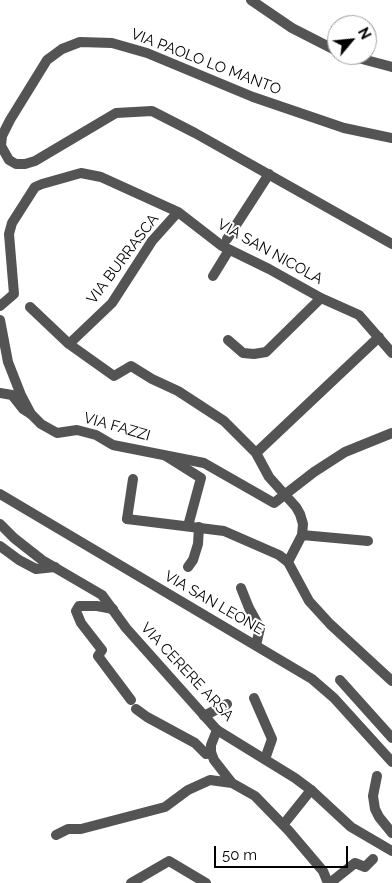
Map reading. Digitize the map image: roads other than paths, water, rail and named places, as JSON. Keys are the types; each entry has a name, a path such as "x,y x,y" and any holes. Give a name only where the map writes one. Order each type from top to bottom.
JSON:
{"street":[{"path":"251,0 292,28 327,46"},
{"name":"VIA PAOLO LO MANTO","path":"392,138 344,128 253,98 147,53 112,43 80,42 62,49 47,60 2,136 1,146 9,160 16,164 25,164 35,161 116,113 152,111 269,174 392,244"},
{"path":"377,63 392,67"},
{"name":"VIA SAN NICOLA","path":"0,306 14,294 9,234 12,223 35,187 81,173 101,177 178,212 222,246 228,245 321,298 358,315 392,353"},
{"path":"213,276 228,245 269,174"},
{"name":"VIA BURRASCA","path":"69,344 112,302 152,240 178,212"},
{"path":"228,340 243,353 266,352 321,298"},
{"path":"30,307 69,344 114,376 131,366 152,379 178,391 224,421 256,453 269,477 300,514 303,524 302,535 288,562"},
{"name":"VIA FAZZI","path":"0,320 8,362 21,395 31,414 41,424 57,433 77,430 96,435 113,445 204,463 274,503 286,495"},
{"path":"256,453 379,337"},
{"path":"0,393 12,395 23,409 31,414"},
{"path":"286,495 314,472 345,452 392,433"},
{"path":"165,456 201,478 188,526"},
{"path":"133,479 127,519 224,531 279,555 288,562 308,601 392,681"},
{"name":"VIA SAN LEONE","path":"0,494 312,679 334,698 392,762"},
{"name":"VIA CERERE ARSA","path":"0,524 14,538 42,560 102,595 126,628 217,730 312,790 351,827 382,852"},
{"path":"188,567 193,560 198,544 199,527"},
{"path":"302,535 368,541"},
{"path":"0,546 19,560 36,569 55,567"},
{"path":"241,588 260,628 256,645"},
{"path":"113,609 97,606 79,606 76,611 81,623 102,650 98,656 131,700"},
{"path":"340,680 392,738"},
{"path":"254,698 272,740 265,759"},
{"path":"204,716 227,704"},
{"path":"136,709 195,743 206,754 211,752"},
{"path":"217,730 211,752 214,760 232,783"},
{"path":"377,776 373,796 375,809 378,817 392,834"},
{"path":"56,835 68,829 80,829 165,806 188,790 210,780 232,783 255,796 323,871 329,883 355,863 366,867 382,852"},
{"path":"283,825 312,790"},
{"path":"131,883 169,861 206,883"}]}
